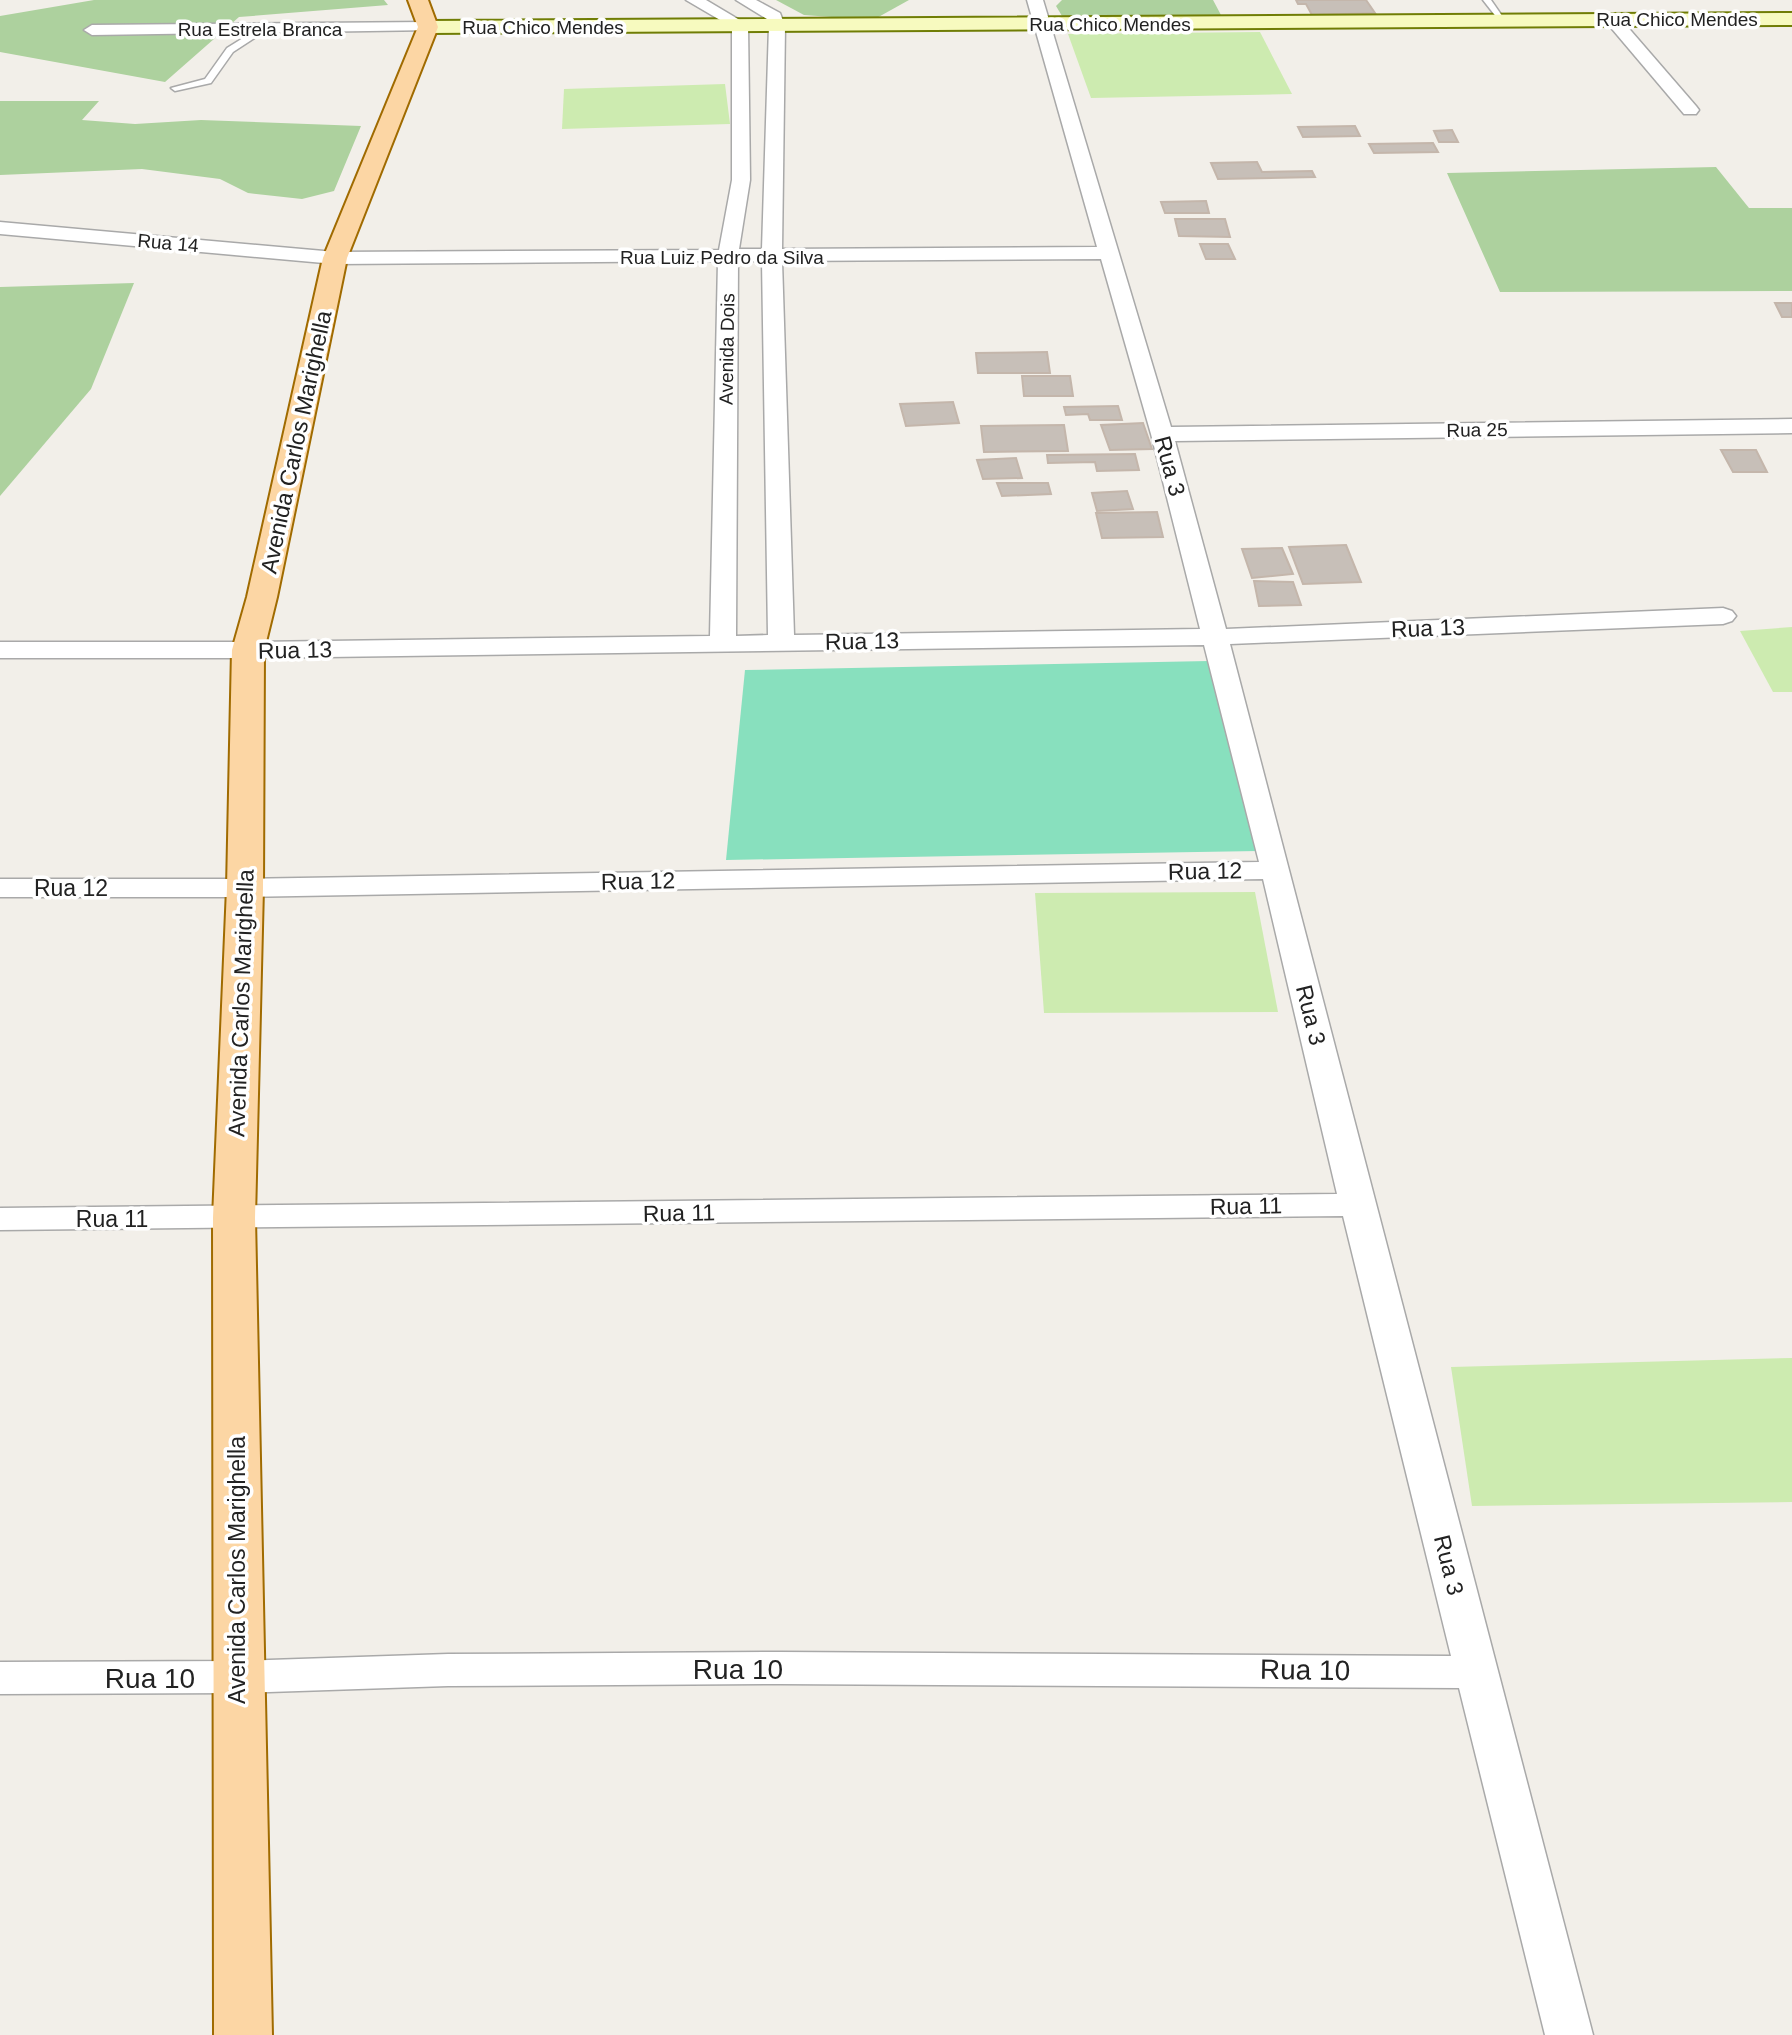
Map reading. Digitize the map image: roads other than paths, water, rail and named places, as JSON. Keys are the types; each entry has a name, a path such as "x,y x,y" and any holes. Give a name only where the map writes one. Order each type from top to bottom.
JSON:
{"main road":[{"path":"418,0 428,27"},
{"name":"Rua Chico Mendes","path":"428,27 777,26 1038,13 1504,21 1792,19"},
{"name":"Avenida Carlos Marighella","path":"243,2035 234,1218 245,888 248,650 262,597 335,258 428,27"}],"street":[{"path":"694,0 740,26"},
{"path":"744,0 774,16 777,26"},
{"name":"Rua 3","path":"1038,13 1163,434 1276,870 1357,1205 1569,2035"},
{"path":"1613,20 1690,110"},
{"name":"Avenida Dois","path":"723,642 728,257 741,180 740,26"},
{"name":"Avenida Dois","path":"777,26 772,257 781,642"},
{"name":"Rua Estrela Branca","path":"92,30 428,27"},
{"name":"Rua 14","path":"0,228 335,258"},
{"name":"Rua Luiz Pedro da Silva","path":"335,258 1109,254"},
{"name":"Rua 25","path":"1163,434 1792,426"},
{"name":"Rua 13","path":"0,650 248,650 1214,637 1723,616"},
{"name":"Rua 12","path":"0,888 245,888 1276,870"},
{"name":"Rua 11","path":"0,1219 1357,1205"},
{"name":"Rua 10","path":"0,1678 237,1678 448,1670 781,1668 1477,1672"}],"lane":[{"path":"1487,0 1504,21"},
{"path":"175,88 208,81 230,50 264,29"}]}
